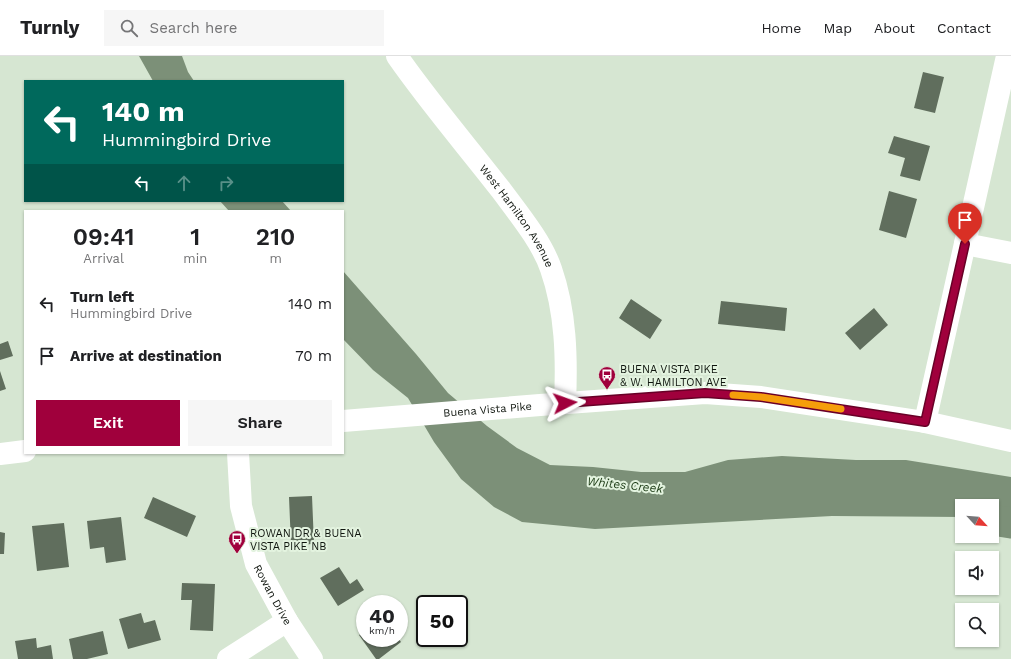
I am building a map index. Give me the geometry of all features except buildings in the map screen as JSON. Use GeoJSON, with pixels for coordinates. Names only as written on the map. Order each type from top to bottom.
{"type":"FeatureCollection","features":[{"type":"Feature","properties":{"kind":"street","name":"West Hamilton Avenue"},"geometry":{"type":"LineString","coordinates":[[397,56],[409,74],[527,225],[551,267],[563,314],[566,371],[565,403]]}},
{"type":"Feature","properties":{"kind":"street"},"geometry":{"type":"LineString","coordinates":[[925,422],[965,244],[1003,109],[1008,57]]}},
{"type":"Feature","properties":{"kind":"street"},"geometry":{"type":"LineString","coordinates":[[965,244],[1011,253]]}},
{"type":"Feature","properties":{"kind":"street","name":"Buena Vista Pike"},"geometry":{"type":"LineString","coordinates":[[346,421],[705,393],[761,397],[925,422],[1011,441]]}},
{"type":"Feature","properties":{"kind":"street"},"geometry":{"type":"LineString","coordinates":[[0,454],[24,451]]}},
{"type":"Feature","properties":{"kind":"street","name":"Rowan Drive"},"geometry":{"type":"LineString","coordinates":[[238,454],[241,506],[256,564],[287,621],[312,659]]}},
{"type":"Feature","properties":{"kind":"street"},"geometry":{"type":"LineString","coordinates":[[228,659],[287,621]]}},
{"type":"Feature","properties":{"kind":"water"},"geometry":{"type":"Polygon","coordinates":[[[139,56],[182,56],[188,72],[193,80],[152,80],[139,56]]]}},
{"type":"Feature","properties":{"kind":"water"},"geometry":{"type":"Polygon","coordinates":[[[221,202],[283,202],[290,210],[228,210],[221,202]]]}},
{"type":"Feature","properties":{"kind":"water"},"geometry":{"type":"Polygon","coordinates":[[[344,272],[448,393],[487,426],[517,448],[550,465],[593,467],[641,472],[685,472],[728,460],[782,456],[856,460],[906,460],[1011,477],[1011,518],[999,516],[999,499],[955,499],[955,517],[832,516],[595,529],[522,522],[494,507],[461,479],[434,442],[408,398],[373,370],[344,340],[344,272]]]}},
{"type":"Feature","properties":{"kind":"waterway","name":"Whites Creek"},"geometry":{"type":"LineString","coordinates":[[999,521],[1011,523]]}},
{"type":"Feature","properties":{"kind":"slow traffic"},"geometry":{"type":"LineString","coordinates":[[733,395],[761,397],[841,409]]}},
{"type":"Feature","properties":{"kind":"place","name":"BUENA VISTA PIKE & W. HAMILTON AVE"},"geometry":{"type":"Point","coordinates":[607,390]}},
{"type":"Feature","properties":{"kind":"place","name":"ROWAN DR & BUENA VISTA PIKE NB"},"geometry":{"type":"Point","coordinates":[237,554]}},
{"type":"Feature","properties":{"kind":"route"},"geometry":{"type":"LineString","coordinates":[[565,403],[705,393],[761,397],[925,422],[965,244]]}}]}
